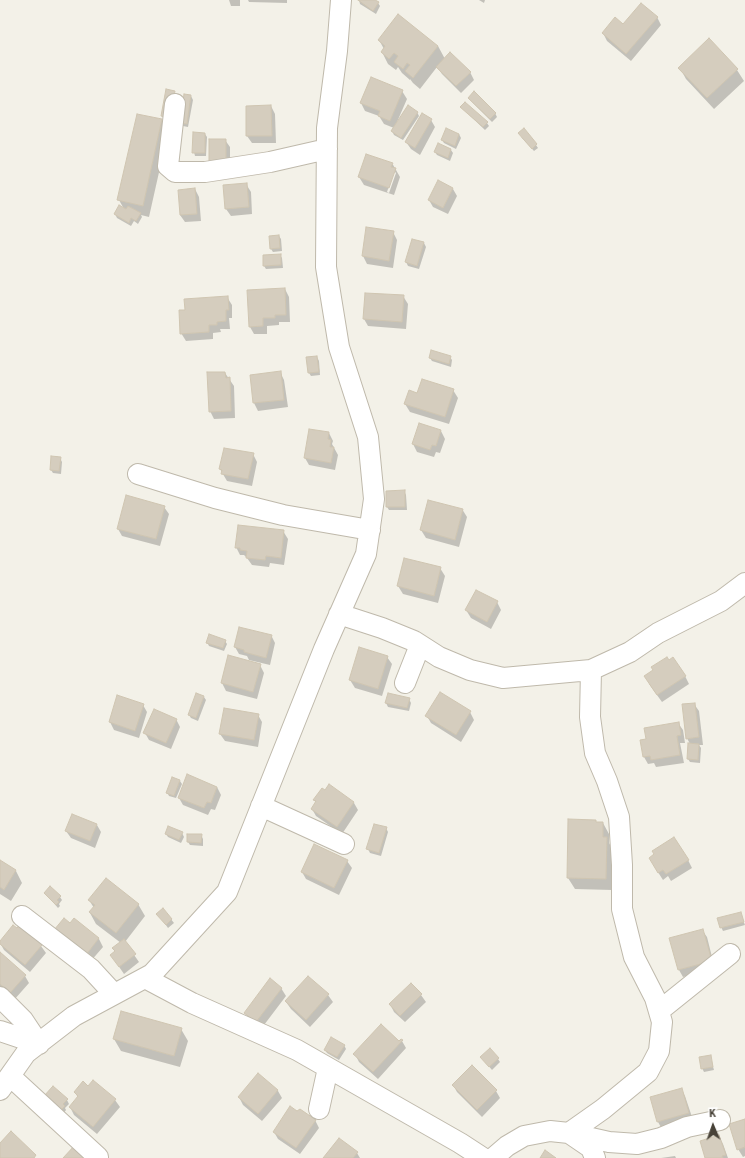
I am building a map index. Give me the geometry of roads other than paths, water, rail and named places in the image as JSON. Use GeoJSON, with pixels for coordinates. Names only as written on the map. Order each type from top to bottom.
{"type":"FeatureCollection","features":[{"type":"Feature","properties":{"kind":"street"},"geometry":{"type":"LineString","coordinates":[[98,1157],[5,1083],[26,1053],[74,1016],[152,974],[227,892],[321,656],[366,554],[374,499],[368,437],[339,347],[326,267],[328,128],[341,0]]}},
{"type":"Feature","properties":{"kind":"street"},"geometry":{"type":"LineString","coordinates":[[175,104],[168,166],[175,172],[205,172],[270,162],[327,149]]}},
{"type":"Feature","properties":{"kind":"street"},"geometry":{"type":"LineString","coordinates":[[138,474],[215,498],[276,513],[370,530]]}},
{"type":"Feature","properties":{"kind":"street"},"geometry":{"type":"LineString","coordinates":[[339,614],[382,628],[420,645],[439,657],[470,670],[503,678],[591,670],[630,652],[658,633],[721,601],[745,583]]}},
{"type":"Feature","properties":{"kind":"street"},"geometry":{"type":"LineString","coordinates":[[405,683],[420,645]]}},
{"type":"Feature","properties":{"kind":"street"},"geometry":{"type":"LineString","coordinates":[[569,1133],[648,1072],[660,1051],[662,1022],[655,998],[634,957],[622,909],[622,865],[619,817],[607,781],[595,753],[590,717],[591,670]]}},
{"type":"Feature","properties":{"kind":"street"},"geometry":{"type":"LineString","coordinates":[[261,806],[344,844]]}},
{"type":"Feature","properties":{"kind":"street"},"geometry":{"type":"LineString","coordinates":[[22,916],[91,969],[114,994]]}},
{"type":"Feature","properties":{"kind":"street"},"geometry":{"type":"LineString","coordinates":[[659,1011],[730,954]]}},
{"type":"Feature","properties":{"kind":"street"},"geometry":{"type":"LineString","coordinates":[[145,978],[192,1003],[297,1050],[460,1143],[483,1158]]}},
{"type":"Feature","properties":{"kind":"street"},"geometry":{"type":"LineString","coordinates":[[0,996],[23,1020],[39,1044]]}},
{"type":"Feature","properties":{"kind":"street"},"geometry":{"type":"LineString","coordinates":[[0,1031],[39,1044]]}},
{"type":"Feature","properties":{"kind":"street"},"geometry":{"type":"LineString","coordinates":[[319,1109],[328,1068]]}},
{"type":"Feature","properties":{"kind":"street"},"geometry":{"type":"LineString","coordinates":[[493,1158],[507,1146],[524,1136],[550,1132],[569,1133],[609,1142],[637,1144],[661,1138],[687,1127],[720,1120]]}},
{"type":"Feature","properties":{"kind":"street"},"geometry":{"type":"LineString","coordinates":[[569,1133],[591,1148],[595,1158]]}}]}
